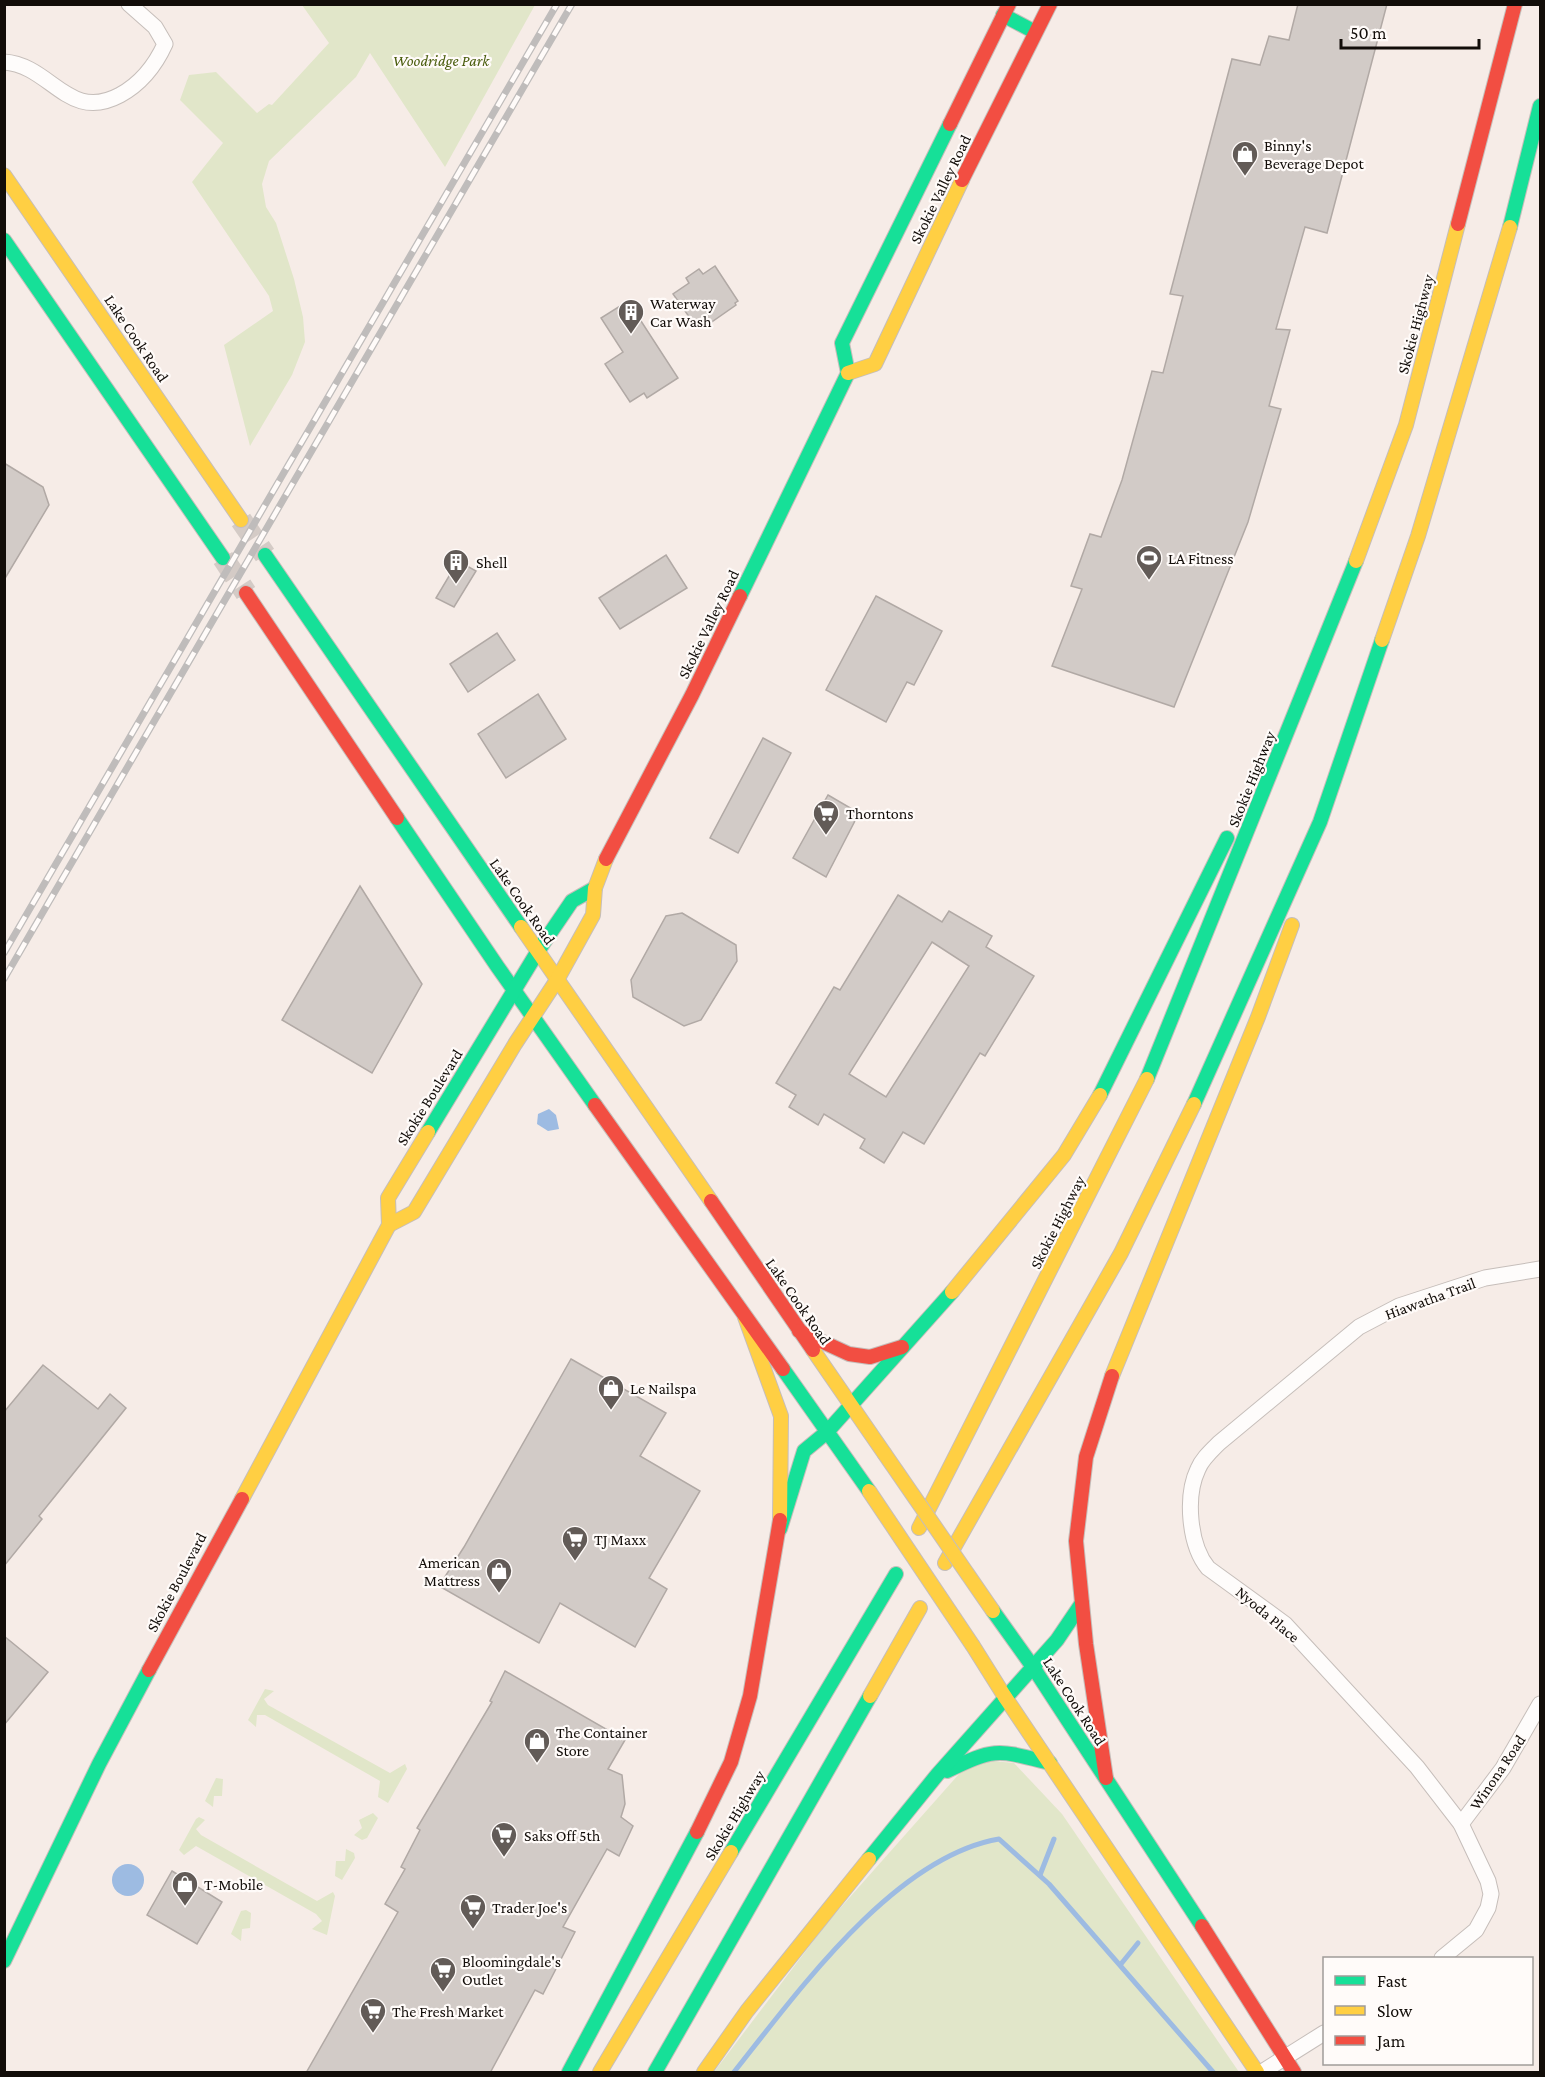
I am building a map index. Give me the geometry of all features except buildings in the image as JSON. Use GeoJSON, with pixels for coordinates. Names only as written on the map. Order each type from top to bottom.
{"type":"FeatureCollection","features":[{"type":"Feature","properties":{"kind":"main road","name":"Skokie Valley Road"},"geometry":{"type":"LineString","coordinates":[[848,373],[875,364],[1050,4]]}},
{"type":"Feature","properties":{"kind":"main road","name":"Skokie Highway"},"geometry":{"type":"LineString","coordinates":[[919,1528],[1141,1094],[1342,599],[1406,425],[1515,4]]}},
{"type":"Feature","properties":{"kind":"main road","name":"Skokie Valley Road"},"geometry":{"type":"LineString","coordinates":[[532,1017],[557,980],[593,915],[596,888],[607,856],[692,695],[848,373],[842,343],[1006,10]]}},
{"type":"Feature","properties":{"kind":"main road"},"geometry":{"type":"LineString","coordinates":[[1006,10],[1035,32]]}},
{"type":"Feature","properties":{"kind":"main road"},"geometry":{"type":"LineString","coordinates":[[1106,1778],[1076,1541],[1086,1457],[1096,1419],[1122,1348],[1262,1006],[1295,917],[1320,822],[1418,536],[1507,241],[1540,106]]}},
{"type":"Feature","properties":{"kind":"main road"},"geometry":{"type":"LineString","coordinates":[[1507,241],[1540,153]]}},
{"type":"Feature","properties":{"kind":"main road","name":"Lake Cook Road"},"geometry":{"type":"LineString","coordinates":[[4,175],[241,520]]}},
{"type":"Feature","properties":{"kind":"main road"},"geometry":{"type":"LineString","coordinates":[[4,240],[223,558]]}},
{"type":"Feature","properties":{"kind":"main road","name":"Lake Cook Road"},"geometry":{"type":"LineString","coordinates":[[265,555],[1033,1667],[1294,2073]]}},
{"type":"Feature","properties":{"kind":"main road"},"geometry":{"type":"LineString","coordinates":[[246,593],[532,1017],[869,1491],[1257,2073]]}},
{"type":"Feature","properties":{"kind":"main road"},"geometry":{"type":"LineString","coordinates":[[569,2073],[678,1869],[731,1762],[750,1695],[780,1529],[804,1451],[827,1432],[987,1251],[1064,1155],[1104,1089],[1342,599]]}},
{"type":"Feature","properties":{"kind":"main road"},"geometry":{"type":"LineString","coordinates":[[945,1563],[1121,1253],[1182,1132],[1320,822]]}},
{"type":"Feature","properties":{"kind":"main road"},"geometry":{"type":"LineString","coordinates":[[514,991],[572,902],[596,888]]}},
{"type":"Feature","properties":{"kind":"main road","name":"Skokie Boulevard"},"geometry":{"type":"LineString","coordinates":[[4,1961],[99,1764],[388,1225],[388,1198],[514,991]]}},
{"type":"Feature","properties":{"kind":"main road"},"geometry":{"type":"LineString","coordinates":[[388,1225],[414,1212],[532,1017]]}},
{"type":"Feature","properties":{"kind":"main road"},"geometry":{"type":"LineString","coordinates":[[745,1317],[781,1416],[780,1529]]}},
{"type":"Feature","properties":{"kind":"main road"},"geometry":{"type":"LineString","coordinates":[[799,1331],[849,1354],[870,1357],[902,1347]]}},
{"type":"Feature","properties":{"kind":"main road","name":"Skokie Highway"},"geometry":{"type":"LineString","coordinates":[[600,2073],[896,1574]]}},
{"type":"Feature","properties":{"kind":"main road"},"geometry":{"type":"LineString","coordinates":[[704,2073],[747,2011],[937,1775],[1057,1640],[1082,1602]]}},
{"type":"Feature","properties":{"kind":"main road"},"geometry":{"type":"LineString","coordinates":[[655,2073],[920,1608]]}},
{"type":"Feature","properties":{"kind":"main road"},"geometry":{"type":"LineString","coordinates":[[937,1775],[980,1755],[1002,1751],[1050,1763]]}},
{"type":"Feature","properties":{"kind":"street"},"geometry":{"type":"LineString","coordinates":[[4,75],[10,62],[83,103],[105,103],[126,92],[154,68],[165,44],[155,27],[129,4]]}},
{"type":"Feature","properties":{"kind":"street","name":"Hiawatha Trail"},"geometry":{"type":"LineString","coordinates":[[1246,1420],[1359,1327],[1399,1306],[1485,1278],[1540,1269]]}},
{"type":"Feature","properties":{"kind":"street","name":"Nyoda Place"},"geometry":{"type":"LineString","coordinates":[[1246,1420],[1204,1458],[1192,1484],[1191,1519],[1194,1547],[1208,1568],[1293,1632],[1417,1767],[1461,1824]]}},
{"type":"Feature","properties":{"kind":"street","name":"Winona Road"},"geometry":{"type":"LineString","coordinates":[[1444,1957],[1476,1930],[1488,1908],[1491,1893],[1488,1881],[1461,1824],[1503,1768],[1540,1704]]}},
{"type":"Feature","properties":{"kind":"street"},"geometry":{"type":"LineString","coordinates":[[1262,2073],[1323,2034]]}},
{"type":"Feature","properties":{"kind":"green space","name":"Woodridge Park"},"geometry":{"type":"Polygon","coordinates":[[[302,5],[535,5],[445,167],[370,53],[356,77],[269,161],[262,184],[266,207],[276,223],[294,279],[303,317],[305,342],[292,375],[250,446],[224,345],[273,311],[269,296],[192,182],[223,143],[180,100],[189,75],[216,72],[257,113],[269,104],[272,105],[329,43],[302,5]]]}},
{"type":"Feature","properties":{"kind":"green space"},"geometry":{"type":"Polygon","coordinates":[[[265,1689],[274,1691],[264,1699],[268,1705],[390,1773],[405,1764],[407,1769],[388,1803],[378,1797],[380,1781],[265,1715],[257,1715],[256,1727],[248,1720],[265,1689]]]}},
{"type":"Feature","properties":{"kind":"green space"},"geometry":{"type":"Polygon","coordinates":[[[981,1760],[1014,1763],[1062,1814],[1239,2072],[714,2072],[827,1923],[959,1774],[981,1760]]]}},
{"type":"Feature","properties":{"kind":"green space"},"geometry":{"type":"Polygon","coordinates":[[[216,1778],[223,1779],[222,1796],[214,1796],[213,1807],[205,1801],[216,1778]]]}},
{"type":"Feature","properties":{"kind":"green space"},"geometry":{"type":"Polygon","coordinates":[[[373,1813],[378,1818],[367,1838],[362,1840],[354,1835],[362,1828],[359,1820],[373,1813]]]}},
{"type":"Feature","properties":{"kind":"green space"},"geometry":{"type":"Polygon","coordinates":[[[199,1817],[205,1820],[196,1829],[201,1835],[317,1901],[333,1892],[335,1896],[327,1935],[312,1929],[322,1921],[316,1914],[196,1846],[184,1855],[179,1850],[199,1817]]]}},
{"type":"Feature","properties":{"kind":"green space"},"geometry":{"type":"Polygon","coordinates":[[[346,1849],[354,1853],[355,1858],[342,1880],[335,1876],[336,1861],[345,1861],[346,1849]]]}},
{"type":"Feature","properties":{"kind":"green space"},"geometry":{"type":"Polygon","coordinates":[[[246,1910],[251,1913],[250,1928],[242,1929],[241,1941],[231,1934],[241,1911],[246,1910]]]}},
{"type":"Feature","properties":{"kind":"water"},"geometry":{"type":"Polygon","coordinates":[[[549,1109],[556,1115],[559,1129],[548,1131],[537,1124],[538,1114],[549,1109]]]}},
{"type":"Feature","properties":{"kind":"water"},"geometry":{"type":"Polygon","coordinates":[[[128,1864],[140,1868],[144,1880],[140,1892],[128,1896],[116,1892],[112,1880],[116,1868],[128,1864]]]}},
{"type":"Feature","properties":{"kind":"waterway"},"geometry":{"type":"LineString","coordinates":[[734,2072],[818,1968],[886,1900],[922,1872],[960,1851],[999,1839],[1049,1884],[1213,2072]]}},
{"type":"Feature","properties":{"kind":"waterway"},"geometry":{"type":"LineString","coordinates":[[1040,1875],[1054,1839]]}},
{"type":"Feature","properties":{"kind":"waterway"},"geometry":{"type":"LineString","coordinates":[[1121,1964],[1138,1943]]}},
{"type":"Feature","properties":{"kind":"tunnel"},"geometry":{"type":"LineString","coordinates":[[241,520],[265,555]]}},
{"type":"Feature","properties":{"kind":"tunnel"},"geometry":{"type":"LineString","coordinates":[[223,558],[246,593]]}},
{"type":"Feature","properties":{"kind":"railway"},"geometry":{"type":"LineString","coordinates":[[4,953],[557,4]]}},
{"type":"Feature","properties":{"kind":"railway"},"geometry":{"type":"LineString","coordinates":[[4,979],[572,4]]}},
{"type":"Feature","properties":{"kind":"traffic: fast"},"geometry":{"type":"LineString","coordinates":[[1003,15],[1035,32]]}},
{"type":"Feature","properties":{"kind":"traffic: fast"},"geometry":{"type":"LineString","coordinates":[[1510,227],[1540,106]]}},
{"type":"Feature","properties":{"kind":"traffic: fast"},"geometry":{"type":"LineString","coordinates":[[740,596],[848,373],[842,343],[950,124]]}},
{"type":"Feature","properties":{"kind":"traffic: fast"},"geometry":{"type":"LineString","coordinates":[[4,240],[223,558]]}},
{"type":"Feature","properties":{"kind":"traffic: fast"},"geometry":{"type":"LineString","coordinates":[[265,555],[521,927]]}},
{"type":"Feature","properties":{"kind":"traffic: fast"},"geometry":{"type":"LineString","coordinates":[[1147,1079],[1356,561]]}},
{"type":"Feature","properties":{"kind":"traffic: fast"},"geometry":{"type":"LineString","coordinates":[[1194,1104],[1320,822],[1382,640]]}},
{"type":"Feature","properties":{"kind":"traffic: fast"},"geometry":{"type":"LineString","coordinates":[[397,818],[595,1105]]}},
{"type":"Feature","properties":{"kind":"traffic: fast"},"geometry":{"type":"LineString","coordinates":[[1100,1095],[1227,838]]}},
{"type":"Feature","properties":{"kind":"traffic: fast"},"geometry":{"type":"LineString","coordinates":[[428,1132],[538,951],[572,901],[595,888]]}},
{"type":"Feature","properties":{"kind":"traffic: fast"},"geometry":{"type":"LineString","coordinates":[[780,1529],[804,1451],[827,1432],[952,1292]]}},
{"type":"Feature","properties":{"kind":"traffic: fast"},"geometry":{"type":"LineString","coordinates":[[783,1369],[869,1491]]}},
{"type":"Feature","properties":{"kind":"traffic: fast"},"geometry":{"type":"LineString","coordinates":[[731,1852],[896,1574]]}},
{"type":"Feature","properties":{"kind":"traffic: fast"},"geometry":{"type":"LineString","coordinates":[[869,1859],[937,1775],[1057,1640],[1082,1603]]}},
{"type":"Feature","properties":{"kind":"traffic: fast"},"geometry":{"type":"LineString","coordinates":[[993,1611],[1033,1667]]}},
{"type":"Feature","properties":{"kind":"traffic: fast"},"geometry":{"type":"LineString","coordinates":[[1033,1667],[1202,1926]]}},
{"type":"Feature","properties":{"kind":"traffic: fast"},"geometry":{"type":"LineString","coordinates":[[4,1961],[99,1764],[149,1670]]}},
{"type":"Feature","properties":{"kind":"traffic: fast"},"geometry":{"type":"LineString","coordinates":[[655,2072],[870,1696]]}},
{"type":"Feature","properties":{"kind":"traffic: fast"},"geometry":{"type":"LineString","coordinates":[[947,1771],[987,1754],[997,1753],[1019,1755],[1050,1763]]}},
{"type":"Feature","properties":{"kind":"traffic: fast"},"geometry":{"type":"LineString","coordinates":[[569,2072],[697,1832]]}},
{"type":"Feature","properties":{"kind":"traffic: slow"},"geometry":{"type":"LineString","coordinates":[[4,175],[241,520]]}},
{"type":"Feature","properties":{"kind":"traffic: slow"},"geometry":{"type":"LineString","coordinates":[[848,373],[875,364],[962,180]]}},
{"type":"Feature","properties":{"kind":"traffic: slow"},"geometry":{"type":"LineString","coordinates":[[1356,561],[1406,425],[1458,224]]}},
{"type":"Feature","properties":{"kind":"traffic: slow"},"geometry":{"type":"LineString","coordinates":[[1382,640],[1418,536],[1510,227]]}},
{"type":"Feature","properties":{"kind":"traffic: slow"},"geometry":{"type":"LineString","coordinates":[[389,1225],[414,1212],[515,1044],[557,980],[593,915],[595,888],[606,859]]}},
{"type":"Feature","properties":{"kind":"traffic: slow"},"geometry":{"type":"LineString","coordinates":[[1112,1376],[1258,1017],[1292,925]]}},
{"type":"Feature","properties":{"kind":"traffic: slow"},"geometry":{"type":"LineString","coordinates":[[521,927],[711,1201]]}},
{"type":"Feature","properties":{"kind":"traffic: slow"},"geometry":{"type":"LineString","coordinates":[[919,1528],[1147,1079]]}},
{"type":"Feature","properties":{"kind":"traffic: slow"},"geometry":{"type":"LineString","coordinates":[[952,1292],[1064,1155],[1100,1095]]}},
{"type":"Feature","properties":{"kind":"traffic: slow"},"geometry":{"type":"LineString","coordinates":[[945,1563],[1121,1253],[1194,1104]]}},
{"type":"Feature","properties":{"kind":"traffic: slow"},"geometry":{"type":"LineString","coordinates":[[242,1499],[389,1225],[388,1198],[428,1132]]}},
{"type":"Feature","properties":{"kind":"traffic: slow"},"geometry":{"type":"LineString","coordinates":[[745,1317],[781,1416],[780,1520]]}},
{"type":"Feature","properties":{"kind":"traffic: slow"},"geometry":{"type":"LineString","coordinates":[[813,1350],[884,1453]]}},
{"type":"Feature","properties":{"kind":"traffic: slow"},"geometry":{"type":"LineString","coordinates":[[884,1453],[993,1611]]}},
{"type":"Feature","properties":{"kind":"traffic: slow"},"geometry":{"type":"LineString","coordinates":[[869,1491],[973,1646]]}},
{"type":"Feature","properties":{"kind":"traffic: slow"},"geometry":{"type":"LineString","coordinates":[[870,1696],[920,1608]]}},
{"type":"Feature","properties":{"kind":"traffic: slow"},"geometry":{"type":"LineString","coordinates":[[973,1646],[1005,1697]]}},
{"type":"Feature","properties":{"kind":"traffic: slow"},"geometry":{"type":"LineString","coordinates":[[1005,1697],[1257,2072]]}},
{"type":"Feature","properties":{"kind":"traffic: slow"},"geometry":{"type":"LineString","coordinates":[[600,2072],[731,1852]]}},
{"type":"Feature","properties":{"kind":"traffic: slow"},"geometry":{"type":"LineString","coordinates":[[704,2072],[747,2011],[869,1859]]}},
{"type":"Feature","properties":{"kind":"traffic: jam"},"geometry":{"type":"LineString","coordinates":[[950,124],[1009,4]]}},
{"type":"Feature","properties":{"kind":"traffic: jam"},"geometry":{"type":"LineString","coordinates":[[962,180],[1050,4]]}},
{"type":"Feature","properties":{"kind":"traffic: jam"},"geometry":{"type":"LineString","coordinates":[[1458,224],[1515,4]]}},
{"type":"Feature","properties":{"kind":"traffic: jam"},"geometry":{"type":"LineString","coordinates":[[246,593],[397,818]]}},
{"type":"Feature","properties":{"kind":"traffic: jam"},"geometry":{"type":"LineString","coordinates":[[606,859],[692,695],[740,596]]}},
{"type":"Feature","properties":{"kind":"traffic: jam"},"geometry":{"type":"LineString","coordinates":[[595,1105],[783,1369]]}},
{"type":"Feature","properties":{"kind":"traffic: jam"},"geometry":{"type":"LineString","coordinates":[[711,1201],[813,1350]]}},
{"type":"Feature","properties":{"kind":"traffic: jam"},"geometry":{"type":"LineString","coordinates":[[799,1331],[849,1354],[870,1357],[902,1347]]}},
{"type":"Feature","properties":{"kind":"traffic: jam"},"geometry":{"type":"LineString","coordinates":[[1106,1778],[1086,1644],[1076,1541],[1086,1457],[1112,1376]]}},
{"type":"Feature","properties":{"kind":"traffic: jam"},"geometry":{"type":"LineString","coordinates":[[149,1670],[242,1499]]}},
{"type":"Feature","properties":{"kind":"traffic: jam"},"geometry":{"type":"LineString","coordinates":[[697,1832],[731,1762],[750,1696],[780,1520]]}},
{"type":"Feature","properties":{"kind":"traffic: jam"},"geometry":{"type":"LineString","coordinates":[[1202,1926],[1294,2072]]}},
{"type":"Feature","properties":{"kind":"place","name":"Binny's Beverage Depot"},"geometry":{"type":"Point","coordinates":[1245,177]}},
{"type":"Feature","properties":{"kind":"place","name":"Waterway Car Wash"},"geometry":{"type":"Point","coordinates":[631,335]}},
{"type":"Feature","properties":{"kind":"place","name":"LA Fitness"},"geometry":{"type":"Point","coordinates":[1149,581]}},
{"type":"Feature","properties":{"kind":"place","name":"Shell"},"geometry":{"type":"Point","coordinates":[456,585]}},
{"type":"Feature","properties":{"kind":"place","name":"Thorntons"},"geometry":{"type":"Point","coordinates":[826,836]}},
{"type":"Feature","properties":{"kind":"place","name":"Le Nailspa"},"geometry":{"type":"Point","coordinates":[611,1411]}},
{"type":"Feature","properties":{"kind":"place","name":"TJ Maxx"},"geometry":{"type":"Point","coordinates":[575,1562]}},
{"type":"Feature","properties":{"kind":"place","name":"American Mattress"},"geometry":{"type":"Point","coordinates":[499,1594]}},
{"type":"Feature","properties":{"kind":"place","name":"The Container Store"},"geometry":{"type":"Point","coordinates":[537,1764]}},
{"type":"Feature","properties":{"kind":"place","name":"Saks Off 5th"},"geometry":{"type":"Point","coordinates":[504,1858]}},
{"type":"Feature","properties":{"kind":"place","name":"T-Mobile"},"geometry":{"type":"Point","coordinates":[185,1907]}},
{"type":"Feature","properties":{"kind":"place","name":"Trader Joe's"},"geometry":{"type":"Point","coordinates":[473,1930]}},
{"type":"Feature","properties":{"kind":"place","name":"Bloomingdale's Outlet"},"geometry":{"type":"Point","coordinates":[443,1993]}},
{"type":"Feature","properties":{"kind":"place","name":"The Fresh Market"},"geometry":{"type":"Point","coordinates":[373,2034]}}]}
